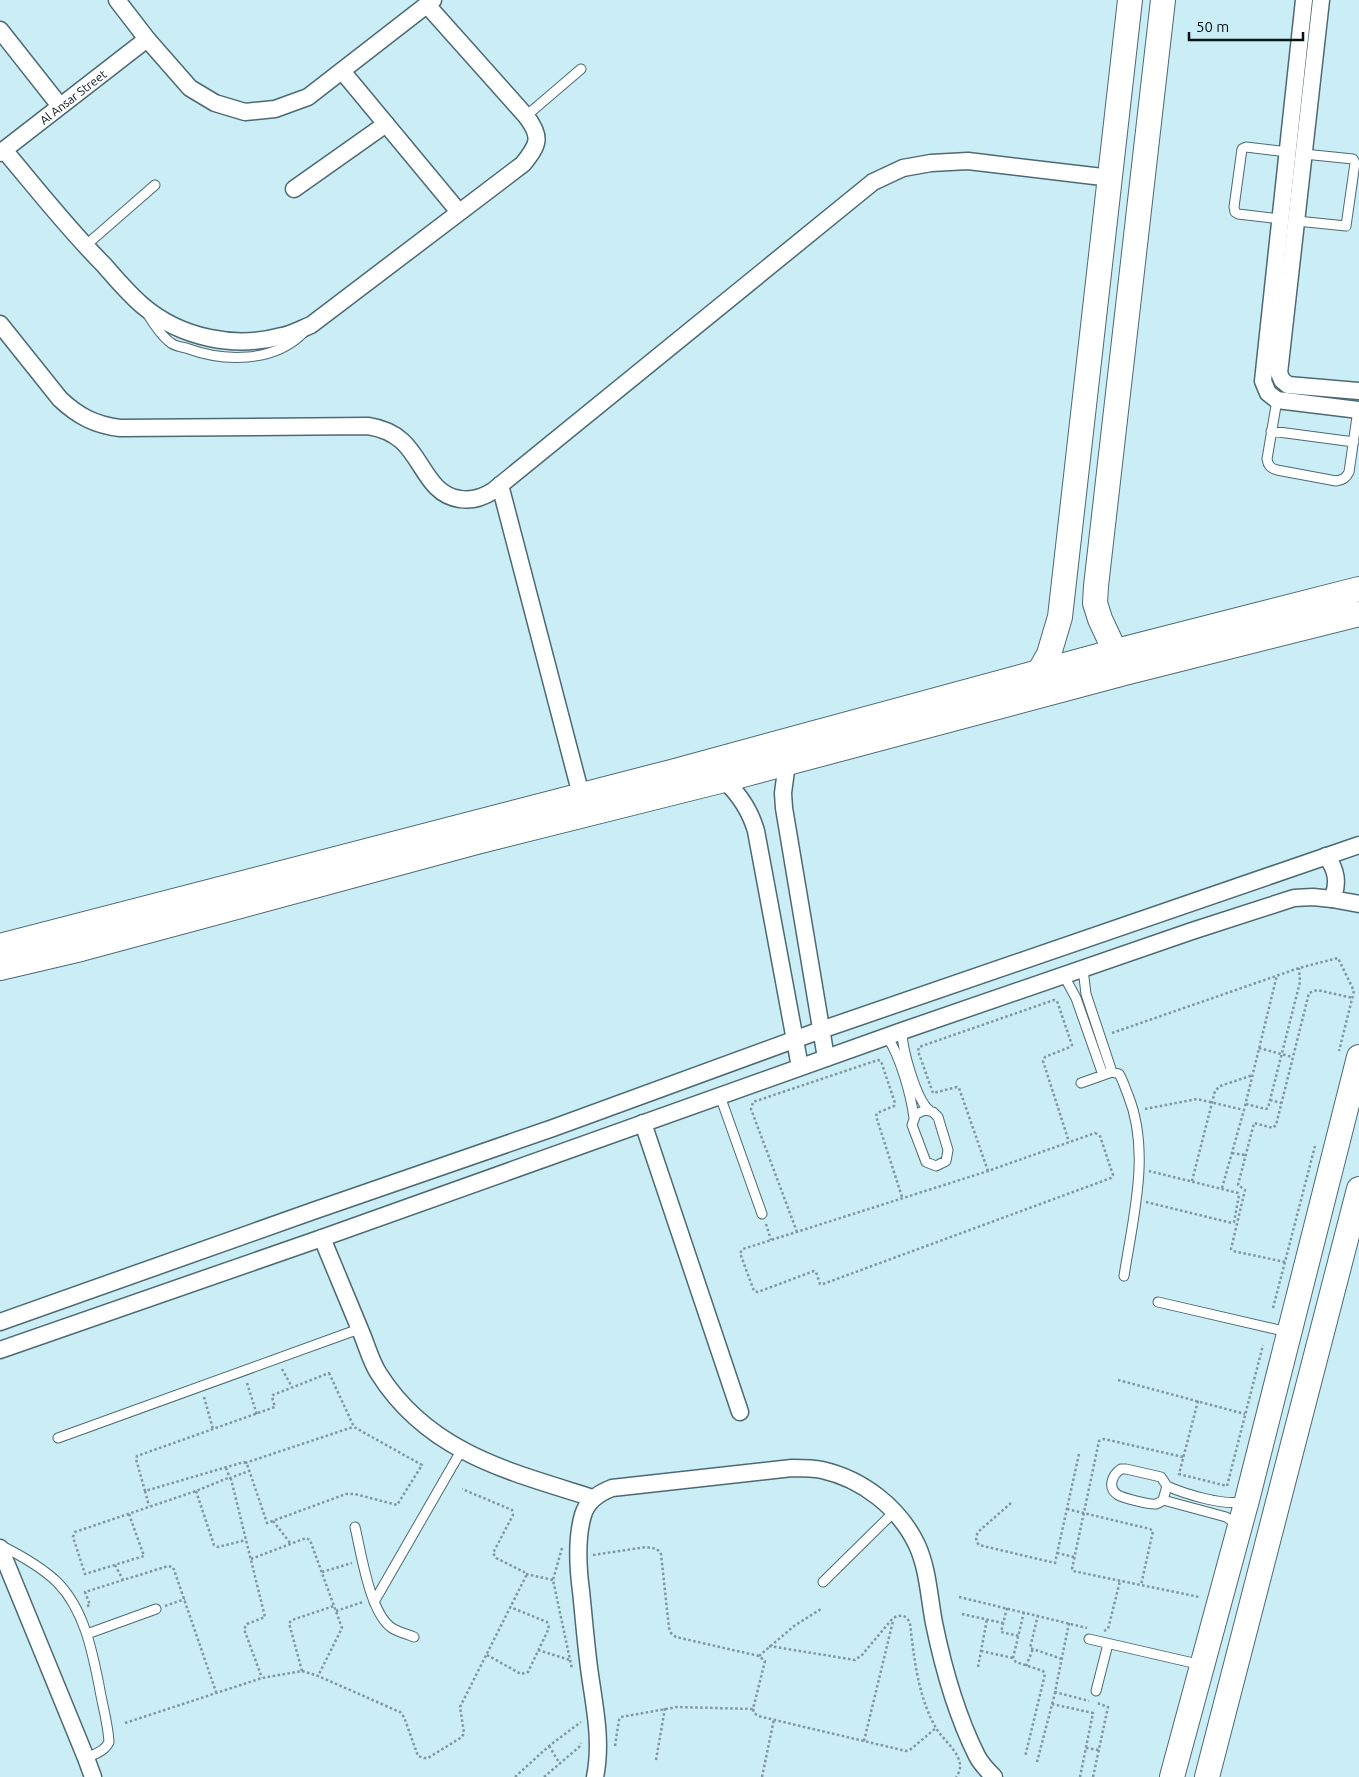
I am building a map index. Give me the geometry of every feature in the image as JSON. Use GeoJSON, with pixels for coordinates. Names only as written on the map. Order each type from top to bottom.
{"type":"FeatureCollection","features":[{"type":"Feature","properties":{"kind":"street"},"geometry":{"type":"LineString","coordinates":[[2,152],[85,246],[143,306],[168,323],[195,335],[224,341],[254,342],[283,336],[311,325],[523,164],[535,149],[538,140],[534,127],[430,2],[308,97],[275,109],[245,112],[215,103],[190,88],[147,39],[117,0]]}},
{"type":"Feature","properties":{"kind":"street"},"geometry":{"type":"LineString","coordinates":[[1026,700],[1028,691],[1049,654],[1060,617],[1130,0]]}},
{"type":"Feature","properties":{"kind":"street"},"geometry":{"type":"LineString","coordinates":[[1125,673],[1100,619],[1095,603],[1163,0]]}},
{"type":"Feature","properties":{"kind":"street"},"geometry":{"type":"LineString","coordinates":[[1304,0],[1288,152],[1288,220],[1279,372],[1282,380],[1288,385],[1359,391]]}},
{"type":"Feature","properties":{"kind":"street"},"geometry":{"type":"LineString","coordinates":[[1321,0],[1304,154],[1288,220],[1263,375],[1265,388],[1277,400],[1359,410]]}},
{"type":"Feature","properties":{"kind":"street"},"geometry":{"type":"LineString","coordinates":[[0,30],[60,106]]}},
{"type":"Feature","properties":{"kind":"street","name":"Al Ansar Street"},"geometry":{"type":"LineString","coordinates":[[2,152],[147,39]]}},
{"type":"Feature","properties":{"kind":"street"},"geometry":{"type":"LineString","coordinates":[[342,71],[460,212]]}},
{"type":"Feature","properties":{"kind":"street"},"geometry":{"type":"LineString","coordinates":[[294,189],[386,124]]}},
{"type":"Feature","properties":{"kind":"street"},"geometry":{"type":"LineString","coordinates":[[0,324],[60,399],[70,408],[93,422],[120,428],[368,426],[378,428],[387,431],[404,442],[431,481],[445,495],[454,499],[474,499],[484,496],[500,485],[873,182],[903,168],[932,163],[968,162],[1111,178]]}},
{"type":"Feature","properties":{"kind":"street"},"geometry":{"type":"LineString","coordinates":[[1277,400],[1288,385]]}},
{"type":"Feature","properties":{"kind":"street"},"geometry":{"type":"LineString","coordinates":[[500,485],[582,795]]}},
{"type":"Feature","properties":{"kind":"street"},"geometry":{"type":"LineString","coordinates":[[0,968],[81,949],[468,844],[1040,671],[1359,589]]}},
{"type":"Feature","properties":{"kind":"street"},"geometry":{"type":"LineString","coordinates":[[0,946],[582,795],[675,782],[724,780],[1125,673],[1359,614]]}},
{"type":"Feature","properties":{"kind":"street"},"geometry":{"type":"LineString","coordinates":[[787,763],[783,793],[784,808],[826,1058]]}},
{"type":"Feature","properties":{"kind":"street"},"geometry":{"type":"LineString","coordinates":[[724,780],[748,808],[756,831],[800,1067]]}},
{"type":"Feature","properties":{"kind":"street"},"geometry":{"type":"LineString","coordinates":[[0,1322],[553,1128],[795,1039],[1359,845]]}},
{"type":"Feature","properties":{"kind":"street"},"geometry":{"type":"LineString","coordinates":[[1326,856],[1336,872],[1336,890],[1332,899]]}},
{"type":"Feature","properties":{"kind":"street"},"geometry":{"type":"LineString","coordinates":[[0,1350],[322,1238],[800,1067],[1192,931],[1294,898],[1313,897],[1359,904]]}},
{"type":"Feature","properties":{"kind":"street"},"geometry":{"type":"LineString","coordinates":[[1172,1777],[1248,1500],[1291,1332],[1349,1056]]}},
{"type":"Feature","properties":{"kind":"street"},"geometry":{"type":"LineString","coordinates":[[643,1123],[740,1412]]}},
{"type":"Feature","properties":{"kind":"street"},"geometry":{"type":"LineString","coordinates":[[1207,1777],[1359,1189]]}},
{"type":"Feature","properties":{"kind":"street"},"geometry":{"type":"LineString","coordinates":[[322,1238],[378,1373],[402,1404],[429,1429],[461,1451],[495,1466],[593,1498]]}},
{"type":"Feature","properties":{"kind":"street"},"geometry":{"type":"LineString","coordinates":[[595,1777],[598,1724],[579,1574],[583,1515],[593,1498],[612,1488],[802,1468],[820,1469],[848,1478],[873,1492],[894,1512],[907,1528],[917,1545],[924,1564],[934,1623],[955,1699],[978,1758],[994,1777]]}},
{"type":"Feature","properties":{"kind":"street"},"geometry":{"type":"LineString","coordinates":[[0,1548],[93,1777]]}},
{"type":"Feature","properties":{"kind":"street"},"geometry":{"type":"LineString","coordinates":[[1185,1729],[1217,1737]]}},
{"type":"Feature","properties":{"kind":"lane"},"geometry":{"type":"LineString","coordinates":[[526,116],[580,69]]}},
{"type":"Feature","properties":{"kind":"lane"},"geometry":{"type":"LineString","coordinates":[[1288,152],[1246,147],[1242,149],[1234,207],[1235,212],[1238,214],[1346,226],[1355,163],[1352,159],[1304,154]]}},
{"type":"Feature","properties":{"kind":"lane"},"geometry":{"type":"LineString","coordinates":[[85,246],[155,185]]}},
{"type":"Feature","properties":{"kind":"lane"},"geometry":{"type":"LineString","coordinates":[[1277,400],[1267,459],[1268,464],[1272,468],[1336,481],[1342,480],[1349,472],[1359,410]]}},
{"type":"Feature","properties":{"kind":"lane"},"geometry":{"type":"LineString","coordinates":[[1271,431],[1354,442]]}},
{"type":"Feature","properties":{"kind":"lane"},"geometry":{"type":"LineString","coordinates":[[1083,969],[1086,994],[1112,1072]]}},
{"type":"Feature","properties":{"kind":"lane"},"geometry":{"type":"LineString","coordinates":[[1064,976],[1076,998],[1103,1075]]}},
{"type":"Feature","properties":{"kind":"lane"},"geometry":{"type":"LineString","coordinates":[[894,1034],[905,1052],[924,1106],[938,1117],[948,1150],[946,1161],[936,1166],[930,1165],[923,1157],[912,1125],[914,1118],[920,1111],[929,1110]]}},
{"type":"Feature","properties":{"kind":"lane"},"geometry":{"type":"LineString","coordinates":[[894,1034],[896,1054],[914,1118]]}},
{"type":"Feature","properties":{"kind":"lane"},"geometry":{"type":"LineString","coordinates":[[1080,1082],[1116,1072],[1121,1077],[1134,1111],[1139,1135],[1140,1169],[1124,1276]]}},
{"type":"Feature","properties":{"kind":"lane"},"geometry":{"type":"LineString","coordinates":[[720,1096],[762,1214]]}},
{"type":"Feature","properties":{"kind":"lane"},"geometry":{"type":"LineString","coordinates":[[1158,1302],[1291,1332]]}},
{"type":"Feature","properties":{"kind":"lane"},"geometry":{"type":"LineString","coordinates":[[58,1438],[359,1329]]}},
{"type":"Feature","properties":{"kind":"lane"},"geometry":{"type":"LineString","coordinates":[[374,1600],[461,1451]]}},
{"type":"Feature","properties":{"kind":"lane"},"geometry":{"type":"LineString","coordinates":[[1163,1500],[1167,1486],[1164,1479],[1158,1475],[1126,1468],[1121,1469],[1113,1477],[1112,1488],[1119,1496],[1155,1504],[1163,1500],[1226,1518],[1240,1526]]}},
{"type":"Feature","properties":{"kind":"lane"},"geometry":{"type":"LineString","coordinates":[[1167,1486],[1223,1503],[1236,1503],[1248,1500]]}},
{"type":"Feature","properties":{"kind":"lane"},"geometry":{"type":"LineString","coordinates":[[823,1582],[894,1512]]}},
{"type":"Feature","properties":{"kind":"lane"},"geometry":{"type":"LineString","coordinates":[[355,1527],[374,1600],[384,1620],[392,1628],[414,1637]]}},
{"type":"Feature","properties":{"kind":"lane"},"geometry":{"type":"LineString","coordinates":[[0,1545],[19,1555],[58,1583],[76,1610],[87,1634],[109,1742],[103,1750],[86,1758]]}},
{"type":"Feature","properties":{"kind":"lane"},"geometry":{"type":"LineString","coordinates":[[87,1634],[156,1609]]}},
{"type":"Feature","properties":{"kind":"lane"},"geometry":{"type":"LineString","coordinates":[[1089,1639],[1202,1665]]}},
{"type":"Feature","properties":{"kind":"lane"},"geometry":{"type":"LineString","coordinates":[[1096,1691],[1108,1644]]}},
{"type":"Feature","properties":{"kind":"path"},"geometry":{"type":"LineString","coordinates":[[1110,1033],[1298,968],[1338,958],[1353,987],[1349,1056]]}},
{"type":"Feature","properties":{"kind":"path"},"geometry":{"type":"LineString","coordinates":[[1246,1104],[1266,1109],[1270,1100],[1300,982],[1298,968]]}},
{"type":"Feature","properties":{"kind":"path"},"geometry":{"type":"LineString","coordinates":[[1222,1188],[1246,1104],[1277,975]]}},
{"type":"Feature","properties":{"kind":"path"},"geometry":{"type":"LineString","coordinates":[[1135,1199],[1234,1222],[1244,1190],[1238,1185],[1253,1124],[1273,1128],[1275,1126],[1309,993],[1317,990],[1353,998]]}},
{"type":"Feature","properties":{"kind":"path"},"geometry":{"type":"LineString","coordinates":[[988,1170],[959,1088],[956,1087],[933,1093],[918,1048],[1054,1000],[1058,1001],[1072,1045],[1045,1057],[1043,1061],[1069,1142]]}},
{"type":"Feature","properties":{"kind":"path"},"geometry":{"type":"LineString","coordinates":[[1259,1048],[1292,1057]]}},
{"type":"Feature","properties":{"kind":"path"},"geometry":{"type":"LineString","coordinates":[[797,1232],[751,1106],[753,1102],[878,1060],[881,1062],[895,1103],[894,1106],[877,1113],[876,1116],[902,1197]]}},
{"type":"Feature","properties":{"kind":"path"},"geometry":{"type":"LineString","coordinates":[[1192,1181],[1215,1091],[1220,1086],[1253,1075]]}},
{"type":"Feature","properties":{"kind":"path"},"geometry":{"type":"LineString","coordinates":[[1134,1111],[1197,1099],[1244,1110]]}},
{"type":"Feature","properties":{"kind":"path"},"geometry":{"type":"LineString","coordinates":[[1270,1100],[1281,1103]]}},
{"type":"Feature","properties":{"kind":"path"},"geometry":{"type":"LineString","coordinates":[[1095,1133],[1099,1135],[1113,1175],[1112,1178],[823,1284],[820,1284],[814,1271],[758,1292],[754,1291],[741,1252],[743,1249],[1069,1142],[1095,1133]]}},
{"type":"Feature","properties":{"kind":"path"},"geometry":{"type":"LineString","coordinates":[[1273,1308],[1316,1140]]}},
{"type":"Feature","properties":{"kind":"path"},"geometry":{"type":"LineString","coordinates":[[1232,1153],[1244,1155]]}},
{"type":"Feature","properties":{"kind":"path"},"geometry":{"type":"LineString","coordinates":[[1140,1169],[1222,1188],[1239,1194],[1232,1251],[1285,1262]]}},
{"type":"Feature","properties":{"kind":"path"},"geometry":{"type":"LineString","coordinates":[[762,1214],[771,1240]]}},
{"type":"Feature","properties":{"kind":"path"},"geometry":{"type":"LineString","coordinates":[[1198,1401],[1179,1475],[1227,1486],[1263,1345]]}},
{"type":"Feature","properties":{"kind":"path"},"geometry":{"type":"LineString","coordinates":[[277,1359],[292,1388]]}},
{"type":"Feature","properties":{"kind":"path"},"geometry":{"type":"LineString","coordinates":[[243,1371],[257,1414]]}},
{"type":"Feature","properties":{"kind":"path"},"geometry":{"type":"LineString","coordinates":[[149,1506],[136,1459],[137,1456],[275,1407],[272,1397],[274,1395],[330,1374],[354,1427],[422,1463],[422,1467],[397,1505],[355,1494],[346,1494],[274,1521],[266,1522],[246,1463]]}},
{"type":"Feature","properties":{"kind":"path"},"geometry":{"type":"LineString","coordinates":[[1118,1380],[1245,1414]]}},
{"type":"Feature","properties":{"kind":"path"},"geometry":{"type":"LineString","coordinates":[[200,1387],[214,1430]]}},
{"type":"Feature","properties":{"kind":"path"},"geometry":{"type":"LineString","coordinates":[[145,1492],[246,1463],[354,1427]]}},
{"type":"Feature","properties":{"kind":"path"},"geometry":{"type":"LineString","coordinates":[[1183,1457],[1102,1439],[1099,1441],[1072,1567],[1073,1571],[1198,1597]]}},
{"type":"Feature","properties":{"kind":"path"},"geometry":{"type":"LineString","coordinates":[[1012,1503],[978,1532],[976,1537],[979,1546],[1052,1564],[1055,1563],[1079,1454]]}},
{"type":"Feature","properties":{"kind":"path"},"geometry":{"type":"LineString","coordinates":[[226,1468],[265,1617],[247,1624],[244,1629],[262,1678]]}},
{"type":"Feature","properties":{"kind":"path"},"geometry":{"type":"LineString","coordinates":[[129,1514],[144,1556],[85,1574],[73,1535],[75,1532],[249,1471]]}},
{"type":"Feature","properties":{"kind":"path"},"geometry":{"type":"LineString","coordinates":[[462,1489],[512,1510],[513,1515],[493,1553],[496,1558],[526,1574],[553,1580]]}},
{"type":"Feature","properties":{"kind":"path"},"geometry":{"type":"LineString","coordinates":[[196,1491],[214,1545],[218,1547],[246,1540]]}},
{"type":"Feature","properties":{"kind":"path"},"geometry":{"type":"LineString","coordinates":[[1067,1509],[1153,1531],[1141,1585]]}},
{"type":"Feature","properties":{"kind":"path"},"geometry":{"type":"LineString","coordinates":[[274,1521],[291,1544]]}},
{"type":"Feature","properties":{"kind":"path"},"geometry":{"type":"LineString","coordinates":[[251,1559],[309,1538],[335,1606],[342,1630],[318,1676]]}},
{"type":"Feature","properties":{"kind":"path"},"geometry":{"type":"LineString","coordinates":[[574,1678],[553,1580],[561,1549],[568,1544],[580,1549],[646,1547],[657,1549],[660,1554],[671,1633],[676,1637],[760,1656],[764,1659],[766,1664],[753,1709],[756,1715],[908,1751],[936,1728]]}},
{"type":"Feature","properties":{"kind":"path"},"geometry":{"type":"LineString","coordinates":[[1057,1554],[1074,1557]]}},
{"type":"Feature","properties":{"kind":"path"},"geometry":{"type":"LineString","coordinates":[[322,1572],[363,1560]]}},
{"type":"Feature","properties":{"kind":"path"},"geometry":{"type":"LineString","coordinates":[[115,1566],[123,1580]]}},
{"type":"Feature","properties":{"kind":"path"},"geometry":{"type":"LineString","coordinates":[[125,1723],[262,1678],[302,1671],[318,1676],[400,1712],[404,1717],[418,1756],[426,1759],[464,1735],[460,1708],[526,1574]]}},
{"type":"Feature","properties":{"kind":"path"},"geometry":{"type":"LineString","coordinates":[[1102,1632],[1108,1628],[1120,1581]]}},
{"type":"Feature","properties":{"kind":"path"},"geometry":{"type":"LineString","coordinates":[[960,1597],[1094,1629]]}},
{"type":"Feature","properties":{"kind":"path"},"geometry":{"type":"LineString","coordinates":[[156,1609],[185,1599]]}},
{"type":"Feature","properties":{"kind":"path"},"geometry":{"type":"LineString","coordinates":[[336,1611],[374,1600]]}},
{"type":"Feature","properties":{"kind":"path"},"geometry":{"type":"LineString","coordinates":[[302,1671],[289,1623],[292,1620],[335,1606]]}},
{"type":"Feature","properties":{"kind":"path"},"geometry":{"type":"LineString","coordinates":[[487,1655],[523,1674],[528,1672],[549,1628],[548,1624],[510,1607]]}},
{"type":"Feature","properties":{"kind":"path"},"geometry":{"type":"LineString","coordinates":[[1007,1608],[1001,1632],[1019,1636]]}},
{"type":"Feature","properties":{"kind":"path"},"geometry":{"type":"LineString","coordinates":[[760,1656],[769,1646],[794,1626],[821,1609]]}},
{"type":"Feature","properties":{"kind":"path"},"geometry":{"type":"LineString","coordinates":[[1013,1658],[1024,1612]]}},
{"type":"Feature","properties":{"kind":"path"},"geometry":{"type":"LineString","coordinates":[[962,1614],[1003,1623]]}},
{"type":"Feature","properties":{"kind":"path"},"geometry":{"type":"LineString","coordinates":[[1038,1615],[1030,1648],[1062,1659]]}},
{"type":"Feature","properties":{"kind":"path"},"geometry":{"type":"LineString","coordinates":[[769,1646],[855,1660],[893,1618],[898,1616],[908,1618],[918,1679],[925,1704],[936,1728],[960,1758],[961,1767],[956,1777]]}},
{"type":"Feature","properties":{"kind":"path"},"geometry":{"type":"LineString","coordinates":[[864,1741],[893,1618]]}},
{"type":"Feature","properties":{"kind":"path"},"geometry":{"type":"LineString","coordinates":[[978,1667],[986,1619]]}},
{"type":"Feature","properties":{"kind":"path"},"geometry":{"type":"LineString","coordinates":[[1037,1762],[1055,1692],[1069,1623]]}},
{"type":"Feature","properties":{"kind":"path"},"geometry":{"type":"LineString","coordinates":[[538,1650],[570,1660]]}},
{"type":"Feature","properties":{"kind":"path"},"geometry":{"type":"LineString","coordinates":[[1026,1666],[1033,1650]]}},
{"type":"Feature","properties":{"kind":"path"},"geometry":{"type":"LineString","coordinates":[[981,1651],[1013,1658],[1016,1662],[1043,1671],[1044,1674],[1025,1757]]}},
{"type":"Feature","properties":{"kind":"path"},"geometry":{"type":"LineString","coordinates":[[1055,1692],[1108,1706],[1093,1777]]}},
{"type":"Feature","properties":{"kind":"path"},"geometry":{"type":"LineString","coordinates":[[1052,1704],[1093,1714],[1080,1777]]}},
{"type":"Feature","properties":{"kind":"path"},"geometry":{"type":"LineString","coordinates":[[614,1750],[621,1717],[678,1707],[753,1709]]}},
{"type":"Feature","properties":{"kind":"path"},"geometry":{"type":"LineString","coordinates":[[656,1760],[665,1708]]}},
{"type":"Feature","properties":{"kind":"path"},"geometry":{"type":"LineString","coordinates":[[762,1777],[774,1720]]}},
{"type":"Feature","properties":{"kind":"path"},"geometry":{"type":"LineString","coordinates":[[515,1777],[549,1746],[582,1721],[582,1728]]}},
{"type":"Feature","properties":{"kind":"path"},"geometry":{"type":"LineString","coordinates":[[544,1777],[579,1747],[581,1736]]}},
{"type":"Feature","properties":{"kind":"path"},"geometry":{"type":"LineString","coordinates":[[549,1746],[560,1764]]}},
{"type":"Feature","properties":{"kind":"path"},"geometry":{"type":"LineString","coordinates":[[1086,1748],[1099,1750]]}}]}
